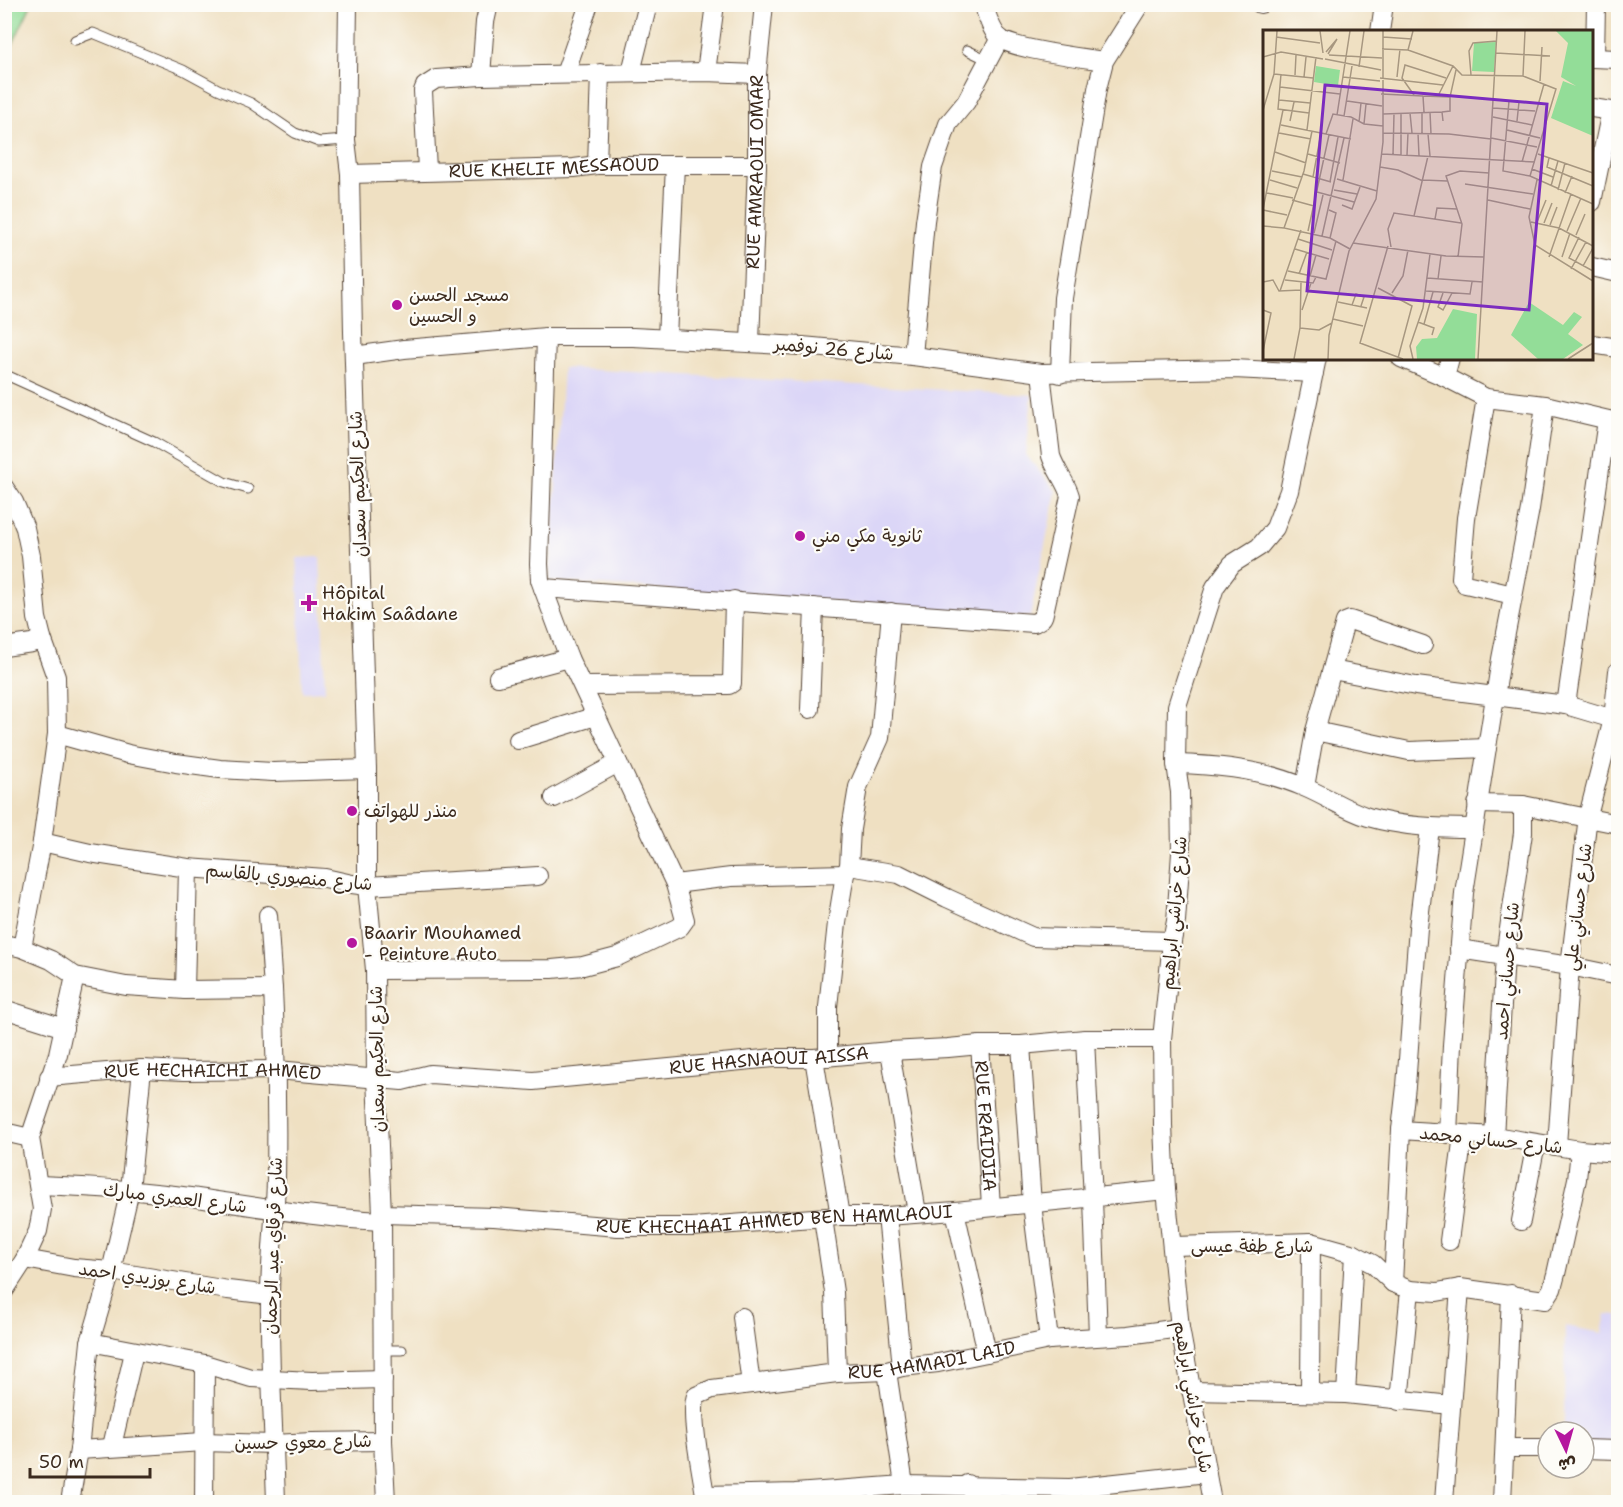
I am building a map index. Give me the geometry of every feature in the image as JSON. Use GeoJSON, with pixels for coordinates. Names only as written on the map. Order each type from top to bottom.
{"type":"FeatureCollection","features":[{"type":"Feature","properties":{"kind":"street","name":"شارع الحكيم سعدان"},"geometry":{"type":"LineString","coordinates":[[348,4],[346,140],[350,174],[367,769],[368,886],[375,970],[376,1078],[382,1217],[383,1441],[386,1503]]}},
{"type":"Feature","properties":{"kind":"street"},"geometry":{"type":"LineString","coordinates":[[482,76],[485,22],[489,4]]}},
{"type":"Feature","properties":{"kind":"street"},"geometry":{"type":"LineString","coordinates":[[565,74],[589,4]]}},
{"type":"Feature","properties":{"kind":"street"},"geometry":{"type":"LineString","coordinates":[[632,72],[648,4]]}},
{"type":"Feature","properties":{"kind":"street"},"geometry":{"type":"LineString","coordinates":[[706,72],[715,4]]}},
{"type":"Feature","properties":{"kind":"street","name":"RUE AMRAOUI OMAR"},"geometry":{"type":"LineString","coordinates":[[750,342],[758,74],[764,4]]}},
{"type":"Feature","properties":{"kind":"street"},"geometry":{"type":"LineString","coordinates":[[983,4],[994,30],[1000,38],[1010,44],[1104,61]]}},
{"type":"Feature","properties":{"kind":"street"},"geometry":{"type":"LineString","coordinates":[[1060,374],[1063,298],[1097,89],[1104,61],[1140,4]]}},
{"type":"Feature","properties":{"kind":"street"},"geometry":{"type":"LineString","coordinates":[[1380,30],[1384,4]]}},
{"type":"Feature","properties":{"kind":"street"},"geometry":{"type":"LineString","coordinates":[[1596,4],[1593,57],[1618,59]]}},
{"type":"Feature","properties":{"kind":"street"},"geometry":{"type":"LineString","coordinates":[[913,357],[925,221],[933,167],[948,124],[966,102],[1000,38]]}},
{"type":"Feature","properties":{"kind":"street"},"geometry":{"type":"LineString","coordinates":[[427,170],[422,98],[425,86],[436,80],[482,76],[632,72],[758,74]]}},
{"type":"Feature","properties":{"kind":"street"},"geometry":{"type":"LineString","coordinates":[[597,165],[600,73]]}},
{"type":"Feature","properties":{"kind":"street"},"geometry":{"type":"LineString","coordinates":[[1593,108],[1615,111],[1593,190]]}},
{"type":"Feature","properties":{"kind":"street","name":"RUE KHELIF MESSAOUD"},"geometry":{"type":"LineString","coordinates":[[350,174],[427,170],[574,168],[597,165],[757,165]]}},
{"type":"Feature","properties":{"kind":"street"},"geometry":{"type":"LineString","coordinates":[[667,338],[675,165]]}},
{"type":"Feature","properties":{"kind":"street"},"geometry":{"type":"LineString","coordinates":[[1593,267],[1618,273]]}},
{"type":"Feature","properties":{"kind":"street"},"geometry":{"type":"LineString","coordinates":[[375,970],[552,969],[583,966],[627,952],[680,927],[685,920],[675,884],[569,658],[543,588],[538,564],[546,337]]}},
{"type":"Feature","properties":{"kind":"street","name":"شارع 26 نوفمبر"},"geometry":{"type":"LineString","coordinates":[[354,356],[404,349],[546,337],[667,338],[750,342],[913,357],[1060,374],[1315,366]]}},
{"type":"Feature","properties":{"kind":"street"},"geometry":{"type":"LineString","coordinates":[[1593,344],[1618,348]]}},
{"type":"Feature","properties":{"kind":"street"},"geometry":{"type":"LineString","coordinates":[[1406,360],[1486,398],[1545,405],[1612,421],[1566,705]]}},
{"type":"Feature","properties":{"kind":"street"},"geometry":{"type":"LineString","coordinates":[[1445,377],[1449,360]]}},
{"type":"Feature","properties":{"kind":"street","name":"شارع خراشي ابراهيم"},"geometry":{"type":"LineString","coordinates":[[1212,1503],[1180,1328],[1166,1190],[1163,1126],[1162,1039],[1176,921],[1181,853],[1180,792],[1176,764],[1177,706],[1215,587],[1232,564],[1259,547],[1275,528],[1289,491],[1315,366]]}},
{"type":"Feature","properties":{"kind":"street"},"geometry":{"type":"LineString","coordinates":[[543,588],[1034,622],[1043,618],[1070,496],[1055,468],[1052,456],[1041,373]]}},
{"type":"Feature","properties":{"kind":"street"},"geometry":{"type":"LineString","coordinates":[[1486,398],[1466,518],[1461,578],[1465,584],[1513,595]]}},
{"type":"Feature","properties":{"kind":"street"},"geometry":{"type":"LineString","coordinates":[[1449,1241],[1455,1135],[1460,928],[1473,828],[1530,509],[1545,405]]}},
{"type":"Feature","properties":{"kind":"street"},"geometry":{"type":"LineString","coordinates":[[4,487],[14,502],[25,528],[31,556],[37,618],[56,676],[57,734],[42,842],[13,946],[51,960],[75,976],[126,986],[185,990],[273,989]]}},
{"type":"Feature","properties":{"kind":"street"},"geometry":{"type":"LineString","coordinates":[[583,686],[729,685],[732,683],[734,600]]}},
{"type":"Feature","properties":{"kind":"street"},"geometry":{"type":"LineString","coordinates":[[810,709],[814,607]]}},
{"type":"Feature","properties":{"kind":"street"},"geometry":{"type":"LineString","coordinates":[[837,1373],[831,1217],[821,1057],[837,923],[858,787],[880,738],[891,612]]}},
{"type":"Feature","properties":{"kind":"street"},"geometry":{"type":"LineString","coordinates":[[1305,787],[1315,730],[1345,622],[1347,620],[1423,645]]}},
{"type":"Feature","properties":{"kind":"street"},"geometry":{"type":"LineString","coordinates":[[4,647],[42,638]]}},
{"type":"Feature","properties":{"kind":"street"},"geometry":{"type":"LineString","coordinates":[[498,677],[569,658]]}},
{"type":"Feature","properties":{"kind":"street"},"geometry":{"type":"LineString","coordinates":[[1332,670],[1416,686],[1566,705],[1613,719]]}},
{"type":"Feature","properties":{"kind":"street","name":"شارع حساني علي"},"geometry":{"type":"LineString","coordinates":[[1557,1145],[1570,966],[1588,816],[1613,719],[1618,672]]}},
{"type":"Feature","properties":{"kind":"street"},"geometry":{"type":"LineString","coordinates":[[518,740],[596,716]]}},
{"type":"Feature","properties":{"kind":"street"},"geometry":{"type":"LineString","coordinates":[[1315,730],[1408,751],[1487,748]]}},
{"type":"Feature","properties":{"kind":"street"},"geometry":{"type":"LineString","coordinates":[[57,734],[128,754],[220,769],[273,772],[367,769]]}},
{"type":"Feature","properties":{"kind":"street"},"geometry":{"type":"LineString","coordinates":[[554,798],[618,763]]}},
{"type":"Feature","properties":{"kind":"street"},"geometry":{"type":"LineString","coordinates":[[1176,764],[1226,767],[1260,774],[1305,787],[1347,809],[1369,817],[1430,828],[1473,828]]}},
{"type":"Feature","properties":{"kind":"street"},"geometry":{"type":"LineString","coordinates":[[1477,804],[1522,805],[1588,816],[1618,824]]}},
{"type":"Feature","properties":{"kind":"street","name":"شارع حساني احمد"},"geometry":{"type":"LineString","coordinates":[[1494,1136],[1505,956],[1523,833],[1522,805]]}},
{"type":"Feature","properties":{"kind":"street"},"geometry":{"type":"LineString","coordinates":[[1399,1401],[1402,1286],[1401,1130],[1418,928],[1430,828]]}},
{"type":"Feature","properties":{"kind":"street","name":"شارع منصوري بالقاسم"},"geometry":{"type":"LineString","coordinates":[[42,842],[90,853],[188,868],[325,878],[368,886],[538,876]]}},
{"type":"Feature","properties":{"kind":"street"},"geometry":{"type":"LineString","coordinates":[[185,990],[188,868]]}},
{"type":"Feature","properties":{"kind":"street"},"geometry":{"type":"LineString","coordinates":[[675,884],[731,877],[847,870],[899,874],[1033,936],[1172,941]]}},
{"type":"Feature","properties":{"kind":"street","name":"شارع قرقاي عبد الرحمان"},"geometry":{"type":"LineString","coordinates":[[268,915],[277,1070],[270,1295],[270,1379],[276,1503]]}},
{"type":"Feature","properties":{"kind":"street"},"geometry":{"type":"LineString","coordinates":[[1459,949],[1570,966],[1618,976]]}},
{"type":"Feature","properties":{"kind":"street"},"geometry":{"type":"LineString","coordinates":[[4,1291],[25,1259],[38,1231],[42,1209],[30,1138],[58,1054],[75,976]]}},
{"type":"Feature","properties":{"kind":"street"},"geometry":{"type":"LineString","coordinates":[[4,1010],[64,1028]]}},
{"type":"Feature","properties":{"kind":"street"},"geometry":{"type":"LineString","coordinates":[[1085,1039],[1094,1199],[1098,1336]]}},
{"type":"Feature","properties":{"kind":"street","name":"RUE HASNAOUI AISSA"},"geometry":{"type":"LineString","coordinates":[[376,1078],[402,1081],[430,1074],[533,1081],[774,1058],[821,1057],[1008,1042],[1162,1039]]}},
{"type":"Feature","properties":{"kind":"street"},"geometry":{"type":"LineString","coordinates":[[1008,1042],[1049,1340]]}},
{"type":"Feature","properties":{"kind":"street","name":"RUE FRAIDJIA"},"geometry":{"type":"LineString","coordinates":[[980,1045],[991,1206]]}},
{"type":"Feature","properties":{"kind":"street"},"geometry":{"type":"LineString","coordinates":[[890,1051],[917,1213]]}},
{"type":"Feature","properties":{"kind":"street"},"geometry":{"type":"LineString","coordinates":[[70,1503],[79,1450],[90,1342],[111,1271],[130,1190],[142,1069]]}},
{"type":"Feature","properties":{"kind":"street","name":"RUE HECHAICHI AHMED"},"geometry":{"type":"LineString","coordinates":[[49,1077],[142,1069],[277,1070],[376,1078]]}},
{"type":"Feature","properties":{"kind":"street","name":"شارع حساني محمد"},"geometry":{"type":"LineString","coordinates":[[1401,1130],[1494,1136],[1580,1150],[1618,1152]]}},
{"type":"Feature","properties":{"kind":"street"},"geometry":{"type":"LineString","coordinates":[[4,1132],[30,1138]]}},
{"type":"Feature","properties":{"kind":"street"},"geometry":{"type":"LineString","coordinates":[[1521,1221],[1536,1143]]}},
{"type":"Feature","properties":{"kind":"street","name":"شارع حساني محمد"},"geometry":{"type":"LineString","coordinates":[[1402,1286],[1437,1292],[1460,1288],[1545,1300],[1552,1289],[1577,1179],[1580,1150]]}},
{"type":"Feature","properties":{"kind":"street","name":"شارع العمري مبارك"},"geometry":{"type":"LineString","coordinates":[[39,1185],[130,1190],[314,1216],[382,1217]]}},
{"type":"Feature","properties":{"kind":"street","name":"RUE KHECHAAI AHMED BEN HAMLAOUI"},"geometry":{"type":"LineString","coordinates":[[382,1217],[495,1217],[628,1227],[692,1227],[955,1211],[991,1206],[1094,1199],[1166,1190]]}},
{"type":"Feature","properties":{"kind":"street"},"geometry":{"type":"LineString","coordinates":[[955,1211],[987,1353]]}},
{"type":"Feature","properties":{"kind":"street"},"geometry":{"type":"LineString","coordinates":[[887,1216],[894,1369],[904,1485]]}},
{"type":"Feature","properties":{"kind":"street"},"geometry":{"type":"LineString","coordinates":[[1310,1392],[1311,1242]]}},
{"type":"Feature","properties":{"kind":"street","name":"شارع طفة عيسى"},"geometry":{"type":"LineString","coordinates":[[1173,1246],[1311,1242],[1354,1254],[1373,1264],[1402,1286]]}},
{"type":"Feature","properties":{"kind":"street"},"geometry":{"type":"LineString","coordinates":[[1346,1394],[1354,1254]]}},
{"type":"Feature","properties":{"kind":"street","name":"شارع بوزيدي احمد"},"geometry":{"type":"LineString","coordinates":[[25,1259],[270,1295]]}},
{"type":"Feature","properties":{"kind":"street"},"geometry":{"type":"LineString","coordinates":[[1444,1503],[1460,1288]]}},
{"type":"Feature","properties":{"kind":"street"},"geometry":{"type":"LineString","coordinates":[[1502,1503],[1511,1294]]}},
{"type":"Feature","properties":{"kind":"street"},"geometry":{"type":"LineString","coordinates":[[742,1317],[751,1384]]}},
{"type":"Feature","properties":{"kind":"street","name":"RUE HAMADI LAID"},"geometry":{"type":"LineString","coordinates":[[705,1499],[694,1402],[696,1396],[712,1389],[938,1363],[1049,1340],[1128,1335],[1180,1328]]}},
{"type":"Feature","properties":{"kind":"street"},"geometry":{"type":"LineString","coordinates":[[90,1342],[205,1364],[251,1377],[383,1379]]}},
{"type":"Feature","properties":{"kind":"street"},"geometry":{"type":"LineString","coordinates":[[112,1446],[134,1352]]}},
{"type":"Feature","properties":{"kind":"street"},"geometry":{"type":"LineString","coordinates":[[204,1503],[205,1364]]}},
{"type":"Feature","properties":{"kind":"street"},"geometry":{"type":"LineString","coordinates":[[1191,1391],[1272,1394],[1310,1392],[1451,1405]]}},
{"type":"Feature","properties":{"kind":"street","name":"شارع معوي حسين"},"geometry":{"type":"LineString","coordinates":[[79,1450],[112,1446],[203,1442],[274,1444],[383,1441]]}},
{"type":"Feature","properties":{"kind":"street"},"geometry":{"type":"LineString","coordinates":[[1504,1448],[1536,1448]]}},
{"type":"Feature","properties":{"kind":"street"},"geometry":{"type":"LineString","coordinates":[[1596,1449],[1618,1450]]}},
{"type":"Feature","properties":{"kind":"street"},"geometry":{"type":"LineString","coordinates":[[705,1499],[793,1498],[904,1485],[967,1484],[1070,1488],[1207,1473]]}},
{"type":"Feature","properties":{"kind":"street"},"geometry":{"type":"LineString","coordinates":[[967,1484],[981,1503]]}},
{"type":"Feature","properties":{"kind":"lane"},"geometry":{"type":"LineString","coordinates":[[75,40],[93,33],[123,43],[252,103],[295,133],[318,142],[346,140]]}},
{"type":"Feature","properties":{"kind":"lane"},"geometry":{"type":"LineString","coordinates":[[967,50],[988,60]]}},
{"type":"Feature","properties":{"kind":"lane"},"geometry":{"type":"LineString","coordinates":[[4,374],[154,442],[224,482],[248,489]]}},
{"type":"Feature","properties":{"kind":"lane"},"geometry":{"type":"LineString","coordinates":[[383,1350],[402,1350]]}},
{"type":"Feature","properties":{"kind":"shaded area","name":"ثانوية مكي مني"},"geometry":{"type":"Polygon","coordinates":[[[563,368],[1032,395],[1026,455],[1056,491],[1030,617],[550,581],[563,368]]]}},
{"type":"Feature","properties":{"kind":"shaded area"},"geometry":{"type":"Polygon","coordinates":[[[320,557],[325,691],[302,692],[297,558],[320,557]]]}},
{"type":"Feature","properties":{"kind":"shaded area"},"geometry":{"type":"Polygon","coordinates":[[[1606,1314],[1618,1315],[1618,1447],[1596,1446],[1596,1420],[1564,1420],[1565,1326],[1602,1333],[1606,1314]]]}},
{"type":"Feature","properties":{"kind":"green space"},"geometry":{"type":"Polygon","coordinates":[[[5,4],[31,5],[4,60],[5,4]]]}},
{"type":"Feature","properties":{"kind":"place","name":"مسجد الحسن و الحسين"},"geometry":{"type":"Point","coordinates":[397,305]}},
{"type":"Feature","properties":{"kind":"place","name":"ثانوية مكي مني"},"geometry":{"type":"Point","coordinates":[800,536]}},
{"type":"Feature","properties":{"kind":"place","name":"Hôpital Hakim Saâdane"},"geometry":{"type":"Point","coordinates":[309,603]}},
{"type":"Feature","properties":{"kind":"place","name":"منذر للهواتف"},"geometry":{"type":"Point","coordinates":[352,811]}},
{"type":"Feature","properties":{"kind":"place","name":"Baarir Mouhamed - Peinture Auto"},"geometry":{"type":"Point","coordinates":[352,943]}}]}
